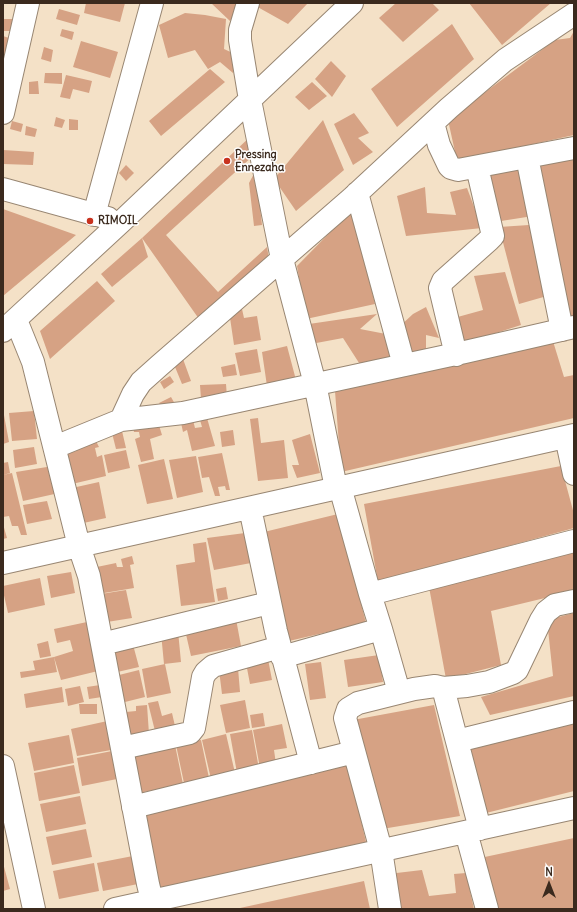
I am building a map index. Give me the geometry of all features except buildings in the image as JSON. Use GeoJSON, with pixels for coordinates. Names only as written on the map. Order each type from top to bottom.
{"type":"FeatureCollection","features":[{"type":"Feature","properties":{"kind":"street"},"geometry":{"type":"LineString","coordinates":[[3,113],[7,78],[28,3]]}},
{"type":"Feature","properties":{"kind":"street"},"geometry":{"type":"LineString","coordinates":[[94,215],[152,3]]}},
{"type":"Feature","properties":{"kind":"street"},"geometry":{"type":"LineString","coordinates":[[248,3],[240,30],[240,40],[250,100],[282,259],[315,384],[338,488],[399,692]]}},
{"type":"Feature","properties":{"kind":"street"},"geometry":{"type":"LineString","coordinates":[[153,905],[88,576],[79,546],[33,362],[9,326],[352,3]]}},
{"type":"Feature","properties":{"kind":"street"},"geometry":{"type":"LineString","coordinates":[[121,420],[133,394],[141,382],[357,193],[449,108],[505,60],[574,14]]}},
{"type":"Feature","properties":{"kind":"street"},"geometry":{"type":"LineString","coordinates":[[433,123],[439,144],[451,168],[458,170],[574,148]]}},
{"type":"Feature","properties":{"kind":"street"},"geometry":{"type":"LineString","coordinates":[[55,447],[121,420],[183,413],[568,329],[527,157]]}},
{"type":"Feature","properties":{"kind":"street"},"geometry":{"type":"LineString","coordinates":[[456,354],[440,288],[443,281],[492,236],[477,167]]}},
{"type":"Feature","properties":{"kind":"street"},"geometry":{"type":"LineString","coordinates":[[3,189],[121,222]]}},
{"type":"Feature","properties":{"kind":"street"},"geometry":{"type":"LineString","coordinates":[[357,193],[404,365]]}},
{"type":"Feature","properties":{"kind":"street"},"geometry":{"type":"LineString","coordinates":[[3,563],[570,436],[574,474]]}},
{"type":"Feature","properties":{"kind":"street"},"geometry":{"type":"LineString","coordinates":[[250,508],[269,603],[311,763]]}},
{"type":"Feature","properties":{"kind":"street"},"geometry":{"type":"LineString","coordinates":[[370,594],[574,541]]}},
{"type":"Feature","properties":{"kind":"street"},"geometry":{"type":"LineString","coordinates":[[390,909],[382,850],[345,718],[348,709],[358,703],[399,692],[428,686],[443,688],[467,686],[489,682],[512,673],[517,670],[546,612],[555,605],[574,601]]}},
{"type":"Feature","properties":{"kind":"street"},"geometry":{"type":"LineString","coordinates":[[102,644],[269,603]]}},
{"type":"Feature","properties":{"kind":"street"},"geometry":{"type":"LineString","coordinates":[[122,748],[190,733],[194,728],[203,677],[206,672],[214,666],[381,629]]}},
{"type":"Feature","properties":{"kind":"street"},"geometry":{"type":"LineString","coordinates":[[443,688],[457,741],[487,909]]}},
{"type":"Feature","properties":{"kind":"street"},"geometry":{"type":"LineString","coordinates":[[457,741],[574,712]]}},
{"type":"Feature","properties":{"kind":"street"},"geometry":{"type":"LineString","coordinates":[[133,807],[354,752]]}},
{"type":"Feature","properties":{"kind":"street"},"geometry":{"type":"LineString","coordinates":[[3,766],[8,818],[34,909]]}},
{"type":"Feature","properties":{"kind":"street"},"geometry":{"type":"LineString","coordinates":[[115,909],[153,905],[382,850],[574,808]]}},
{"type":"Feature","properties":{"kind":"place","name":"Pressing Ennezaha"},"geometry":{"type":"Point","coordinates":[227,161]}},
{"type":"Feature","properties":{"kind":"place","name":"RIMOIL"},"geometry":{"type":"Point","coordinates":[90,221]}}]}
